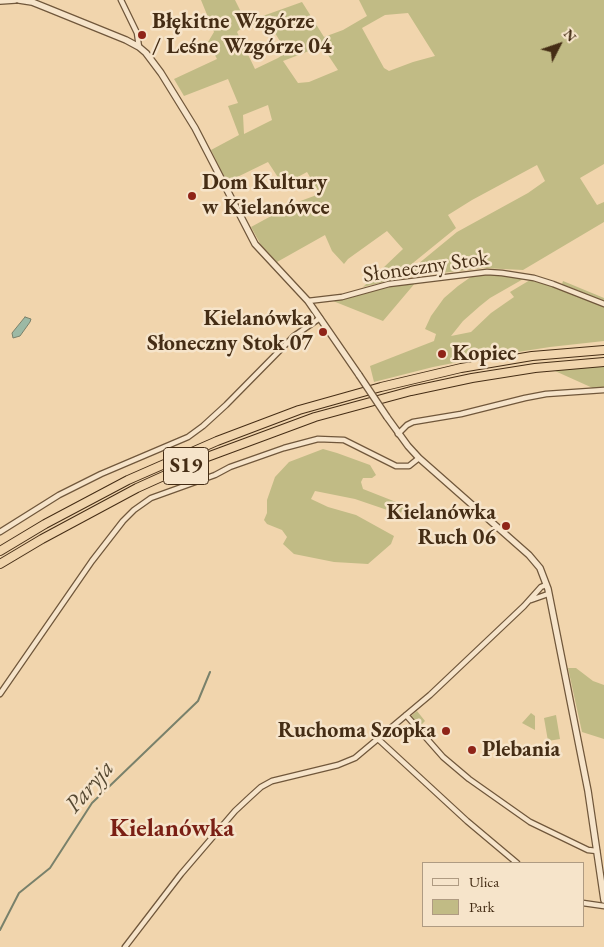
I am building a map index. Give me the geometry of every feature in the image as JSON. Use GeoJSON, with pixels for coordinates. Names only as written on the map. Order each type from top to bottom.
{"type":"FeatureCollection","features":[{"type":"Feature","properties":{"kind":"highway","name":"S19"},"geometry":{"type":"LineString","coordinates":[[0,551],[45,524],[128,480],[218,440],[299,410],[349,395],[461,368],[532,356],[604,350]]}},
{"type":"Feature","properties":{"kind":"highway","name":"S19"},"geometry":{"type":"LineString","coordinates":[[0,564],[42,538],[137,488],[199,460],[315,417],[411,391],[472,378],[535,368],[604,362]]}},
{"type":"Feature","properties":{"kind":"street"},"geometry":{"type":"LineString","coordinates":[[0,1],[14,0]]}},
{"type":"Feature","properties":{"kind":"street"},"geometry":{"type":"LineString","coordinates":[[19,0],[32,2],[126,40],[139,47],[151,60],[161,73],[194,128],[255,244],[308,301],[398,434],[419,458],[529,555],[540,568],[548,594],[588,791],[604,900]]}},
{"type":"Feature","properties":{"kind":"street"},"geometry":{"type":"LineString","coordinates":[[120,0],[137,34],[139,47]]}},
{"type":"Feature","properties":{"kind":"street","name":"Słoneczny Stok"},"geometry":{"type":"LineString","coordinates":[[308,301],[342,297],[389,284],[487,272],[534,278],[604,304]]}},
{"type":"Feature","properties":{"kind":"street"},"geometry":{"type":"LineString","coordinates":[[0,532],[59,495],[101,474],[188,437],[226,405],[294,336],[320,318]]}},
{"type":"Feature","properties":{"kind":"street"},"geometry":{"type":"LineString","coordinates":[[398,434],[413,422],[461,414],[526,398],[564,392],[604,390]]}},
{"type":"Feature","properties":{"kind":"street"},"geometry":{"type":"LineString","coordinates":[[0,694],[92,560],[134,510],[151,498],[188,486],[230,467],[318,439],[344,440],[396,466],[409,466],[419,458]]}},
{"type":"Feature","properties":{"kind":"street"},"geometry":{"type":"LineString","coordinates":[[125,947],[174,883],[219,829],[261,787],[283,778],[338,765],[355,758],[406,715],[530,600],[541,587],[546,585]]}},
{"type":"Feature","properties":{"kind":"street"},"geometry":{"type":"LineString","coordinates":[[530,600],[548,594]]}},
{"type":"Feature","properties":{"kind":"street"},"geometry":{"type":"LineString","coordinates":[[406,715],[443,757],[469,779],[530,822],[588,850],[597,851]]}},
{"type":"Feature","properties":{"kind":"street"},"geometry":{"type":"LineString","coordinates":[[378,739],[467,821],[517,862]]}},
{"type":"Feature","properties":{"kind":"street"},"geometry":{"type":"LineString","coordinates":[[584,903],[604,906]]}},
{"type":"Feature","properties":{"kind":"green space"},"geometry":{"type":"Polygon","coordinates":[[[201,0],[235,0],[246,22],[302,2],[324,37],[343,30],[367,16],[359,0],[604,0],[604,164],[580,178],[597,205],[604,202],[604,222],[523,270],[483,268],[401,278],[457,232],[528,193],[545,181],[537,165],[448,215],[456,228],[392,280],[363,287],[403,249],[387,231],[348,259],[344,264],[332,251],[325,235],[277,262],[261,245],[251,227],[319,192],[307,172],[283,185],[268,162],[227,182],[211,150],[239,135],[228,106],[238,103],[228,79],[184,96],[174,79],[217,59],[208,42],[214,32],[201,0]],[[408,13],[385,15],[362,28],[384,68],[389,71],[435,56],[408,13]],[[267,20],[237,32],[255,69],[278,58],[286,51],[267,20]],[[322,46],[283,61],[298,83],[309,82],[338,70],[322,46]],[[268,105],[243,115],[244,134],[272,120],[268,105]]]}},
{"type":"Feature","properties":{"kind":"green space"},"geometry":{"type":"Polygon","coordinates":[[[475,274],[508,275],[525,278],[490,298],[463,321],[451,336],[471,332],[491,313],[514,297],[510,292],[530,280],[556,287],[604,306],[604,341],[479,358],[374,382],[370,366],[434,341],[436,334],[425,329],[431,316],[444,298],[475,274]]]}},
{"type":"Feature","properties":{"kind":"green space"},"geometry":{"type":"Polygon","coordinates":[[[563,281],[604,298],[604,301],[562,284],[563,281]]]}},
{"type":"Feature","properties":{"kind":"green space"},"geometry":{"type":"Polygon","coordinates":[[[416,282],[383,321],[333,301],[388,287],[416,282]]]}},
{"type":"Feature","properties":{"kind":"green space"},"geometry":{"type":"Polygon","coordinates":[[[604,365],[604,388],[595,389],[555,371],[604,365]]]}},
{"type":"Feature","properties":{"kind":"green space"},"geometry":{"type":"Polygon","coordinates":[[[323,449],[370,465],[376,475],[372,478],[363,478],[361,482],[363,489],[406,508],[399,514],[355,499],[315,491],[311,499],[328,507],[356,515],[394,536],[391,544],[368,564],[334,562],[294,554],[283,544],[287,537],[282,530],[267,524],[264,520],[267,513],[267,500],[275,477],[289,462],[323,449]]]}},
{"type":"Feature","properties":{"kind":"green space"},"geometry":{"type":"Polygon","coordinates":[[[568,668],[576,668],[593,681],[604,685],[604,739],[582,732],[568,668]]]}},
{"type":"Feature","properties":{"kind":"green space"},"geometry":{"type":"Polygon","coordinates":[[[417,711],[425,721],[419,727],[410,717],[417,711]]]}},
{"type":"Feature","properties":{"kind":"green space"},"geometry":{"type":"Polygon","coordinates":[[[531,713],[535,716],[535,730],[522,723],[531,713]]]}},
{"type":"Feature","properties":{"kind":"green space"},"geometry":{"type":"Polygon","coordinates":[[[556,715],[560,739],[548,741],[544,718],[556,715]]]}},
{"type":"Feature","properties":{"kind":"shaded area"},"geometry":{"type":"Polygon","coordinates":[[[25,317],[31,319],[30,322],[20,336],[13,338],[12,333],[25,317]]]}},
{"type":"Feature","properties":{"kind":"waterway","name":"Paryja"},"geometry":{"type":"LineString","coordinates":[[0,930],[19,893],[50,868],[92,803],[198,701],[210,672]]}},
{"type":"Feature","properties":{"kind":"place","name":"Błękitne Wzgórze / Leśne Wzgórze 04"},"geometry":{"type":"Point","coordinates":[142,35]}},
{"type":"Feature","properties":{"kind":"place","name":"Dom Kultury w Kielanówce"},"geometry":{"type":"Point","coordinates":[192,196]}},
{"type":"Feature","properties":{"kind":"place","name":"Kielanówka Słoneczny Stok 07"},"geometry":{"type":"Point","coordinates":[323,332]}},
{"type":"Feature","properties":{"kind":"place","name":"Kopiec"},"geometry":{"type":"Point","coordinates":[442,354]}},
{"type":"Feature","properties":{"kind":"place","name":"Kielanówka Ruch 06"},"geometry":{"type":"Point","coordinates":[506,526]}},
{"type":"Feature","properties":{"kind":"place","name":"Ruchoma Szopka"},"geometry":{"type":"Point","coordinates":[446,731]}},
{"type":"Feature","properties":{"kind":"place","name":"Plebania"},"geometry":{"type":"Point","coordinates":[472,750]}},
{"type":"Feature","properties":{"kind":"district","name":"Kielanówka"},"geometry":{"type":"Point","coordinates":[172,829]}}]}
